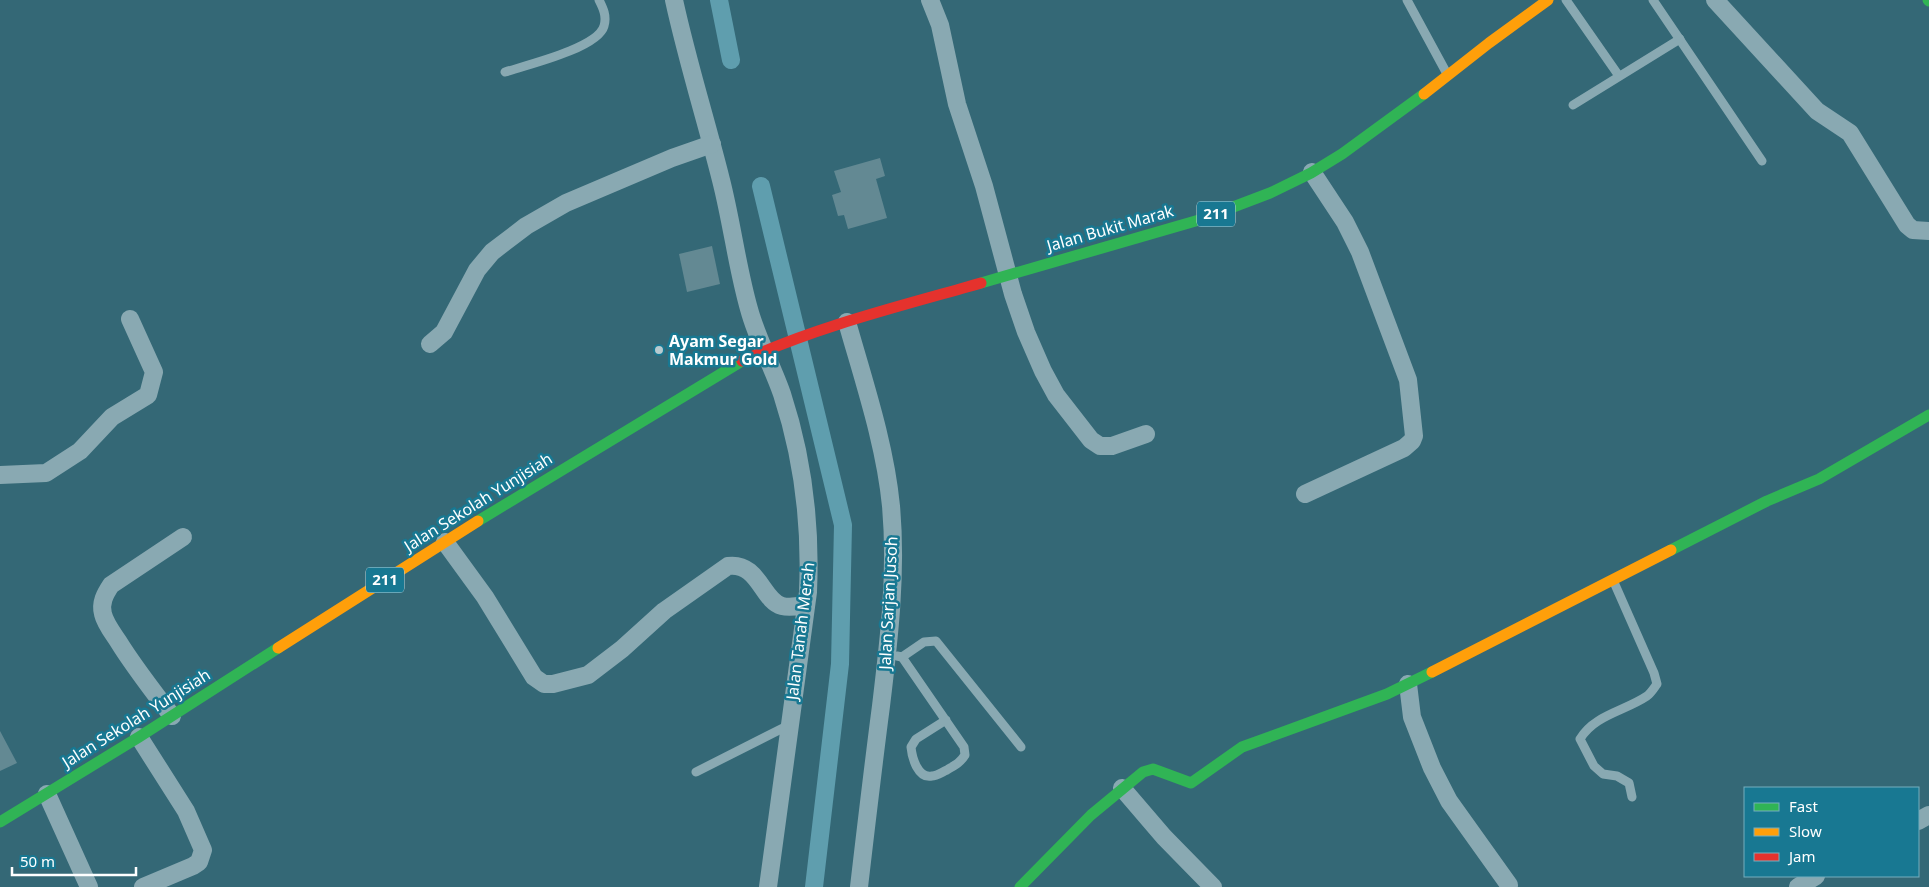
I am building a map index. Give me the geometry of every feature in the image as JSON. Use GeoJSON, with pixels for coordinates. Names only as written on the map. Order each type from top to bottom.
{"type":"FeatureCollection","features":[{"type":"Feature","properties":{"kind":"main road","name":"Jalan Bukit Marak"},"geometry":{"type":"LineString","coordinates":[[770,348],[841,324],[1240,206],[1282,188],[1349,149],[1390,120],[1447,75],[1527,6],[1548,0]]}},
{"type":"Feature","properties":{"kind":"main road","name":"Jalan Sekolah Yunjisiah"},"geometry":{"type":"LineString","coordinates":[[0,822],[172,716],[445,542],[691,389],[737,363],[770,348]]}},
{"type":"Feature","properties":{"kind":"main road"},"geometry":{"type":"LineString","coordinates":[[1020,887],[1091,815],[1143,772],[1153,769],[1185,782],[1196,782],[1242,747],[1387,694],[1408,684],[1767,501],[1819,479],[1929,415]]}},
{"type":"Feature","properties":{"kind":"street","name":"Jalan Tanah Merah"},"geometry":{"type":"LineString","coordinates":[[674,0],[712,144],[754,329],[770,348],[773,370],[782,395],[802,475],[808,522],[810,560],[806,605],[768,887]]}},
{"type":"Feature","properties":{"kind":"street"},"geometry":{"type":"LineString","coordinates":[[930,0],[940,25],[957,104],[984,186],[1008,275],[1026,332],[1043,371],[1056,395],[1092,440],[1100,446],[1112,446],[1146,434]]}},
{"type":"Feature","properties":{"kind":"street"},"geometry":{"type":"LineString","coordinates":[[1715,0],[1817,111],[1850,133],[1907,225],[1913,230],[1929,231]]}},
{"type":"Feature","properties":{"kind":"street"},"geometry":{"type":"LineString","coordinates":[[430,344],[444,332],[476,270],[492,252],[526,226],[566,203],[672,158],[712,144]]}},
{"type":"Feature","properties":{"kind":"street"},"geometry":{"type":"LineString","coordinates":[[1305,494],[1404,448],[1412,441],[1414,430],[1408,380],[1360,252],[1344,222],[1312,172]]}},
{"type":"Feature","properties":{"kind":"street"},"geometry":{"type":"LineString","coordinates":[[0,475],[46,473],[80,451],[112,417],[148,395],[154,372],[130,319]]}},
{"type":"Feature","properties":{"kind":"street","name":"Jalan Sarjan Jusoh"},"geometry":{"type":"LineString","coordinates":[[841,324],[877,429],[891,506],[893,555],[895,656],[859,887]]}},
{"type":"Feature","properties":{"kind":"street"},"geometry":{"type":"LineString","coordinates":[[172,716],[130,660],[106,623],[102,604],[110,585],[183,537]]}},
{"type":"Feature","properties":{"kind":"street"},"geometry":{"type":"LineString","coordinates":[[445,542],[485,597],[534,677],[544,684],[553,684],[591,673],[622,649],[664,611],[728,566],[744,568],[758,579],[773,600],[780,605],[788,607],[806,605]]}},
{"type":"Feature","properties":{"kind":"street"},"geometry":{"type":"LineString","coordinates":[[1408,684],[1412,717],[1432,768],[1449,802],[1509,885]]}},
{"type":"Feature","properties":{"kind":"street"},"geometry":{"type":"LineString","coordinates":[[139,736],[186,811],[203,850],[199,862],[143,887]]}},
{"type":"Feature","properties":{"kind":"street"},"geometry":{"type":"LineString","coordinates":[[1122,788],[1164,837],[1213,887]]}},
{"type":"Feature","properties":{"kind":"street"},"geometry":{"type":"LineString","coordinates":[[46,794],[89,887]]}},
{"type":"Feature","properties":{"kind":"street"},"geometry":{"type":"LineString","coordinates":[[1798,887],[1814,877]]}},
{"type":"Feature","properties":{"kind":"lane"},"geometry":{"type":"LineString","coordinates":[[506,72],[575,49],[597,36],[604,27],[606,16],[599,0]]}},
{"type":"Feature","properties":{"kind":"lane"},"geometry":{"type":"LineString","coordinates":[[1407,0],[1447,75]]}},
{"type":"Feature","properties":{"kind":"lane"},"geometry":{"type":"LineString","coordinates":[[1566,0],[1620,76]]}},
{"type":"Feature","properties":{"kind":"lane"},"geometry":{"type":"LineString","coordinates":[[1653,0],[1762,161]]}},
{"type":"Feature","properties":{"kind":"lane"},"geometry":{"type":"LineString","coordinates":[[1573,104],[1680,39]]}},
{"type":"Feature","properties":{"kind":"lane"},"geometry":{"type":"LineString","coordinates":[[1612,580],[1654,673],[1657,684],[1648,696],[1594,723],[1585,731],[1580,740],[1594,766],[1603,774],[1617,776],[1629,783],[1632,797]]}},
{"type":"Feature","properties":{"kind":"lane"},"geometry":{"type":"LineString","coordinates":[[946,720],[916,740],[911,747],[912,756],[920,772],[927,776],[934,776],[960,762],[965,755],[964,747],[946,720],[895,656],[924,642],[936,641],[1021,747]]}},
{"type":"Feature","properties":{"kind":"lane"},"geometry":{"type":"LineString","coordinates":[[696,772],[789,724]]}},
{"type":"Feature","properties":{"kind":"building"},"geometry":{"type":"Polygon","coordinates":[[[880,158],[885,176],[876,179],[887,218],[848,229],[844,215],[838,216],[832,195],[841,192],[834,171],[880,158]]]}},
{"type":"Feature","properties":{"kind":"building"},"geometry":{"type":"Polygon","coordinates":[[[712,246],[720,284],[687,292],[679,254],[712,246]]]}},
{"type":"Feature","properties":{"kind":"building"},"geometry":{"type":"Polygon","coordinates":[[[0,731],[17,763],[0,771],[0,731]]]}},
{"type":"Feature","properties":{"kind":"waterway"},"geometry":{"type":"LineString","coordinates":[[719,0],[731,60]]}},
{"type":"Feature","properties":{"kind":"waterway"},"geometry":{"type":"LineString","coordinates":[[761,186],[843,525],[840,664],[814,887]]}},
{"type":"Feature","properties":{"kind":"traffic: fast"},"geometry":{"type":"LineString","coordinates":[[981,283],[1199,220],[1270,193],[1311,173],[1342,154],[1424,94]]}},
{"type":"Feature","properties":{"kind":"traffic: fast"},"geometry":{"type":"LineString","coordinates":[[478,521],[742,361]]}},
{"type":"Feature","properties":{"kind":"traffic: fast"},"geometry":{"type":"LineString","coordinates":[[1671,550],[1767,501],[1819,479],[1929,415]]}},
{"type":"Feature","properties":{"kind":"traffic: fast"},"geometry":{"type":"LineString","coordinates":[[0,822],[139,737],[278,648]]}},
{"type":"Feature","properties":{"kind":"traffic: fast"},"geometry":{"type":"LineString","coordinates":[[1020,887],[1091,815],[1143,772],[1153,769],[1191,783],[1242,747],[1387,694],[1432,672]]}},
{"type":"Feature","properties":{"kind":"traffic: slow"},"geometry":{"type":"LineString","coordinates":[[1424,94],[1548,0]]}},
{"type":"Feature","properties":{"kind":"traffic: slow"},"geometry":{"type":"LineString","coordinates":[[278,648],[478,521]]}},
{"type":"Feature","properties":{"kind":"traffic: slow"},"geometry":{"type":"LineString","coordinates":[[1432,672],[1671,550]]}},
{"type":"Feature","properties":{"kind":"traffic: jam"},"geometry":{"type":"LineString","coordinates":[[742,361],[830,327],[981,283]]}},
{"type":"Feature","properties":{"kind":"place","name":"Ayam Segar Makmur Gold"},"geometry":{"type":"Point","coordinates":[659,350]}}]}
